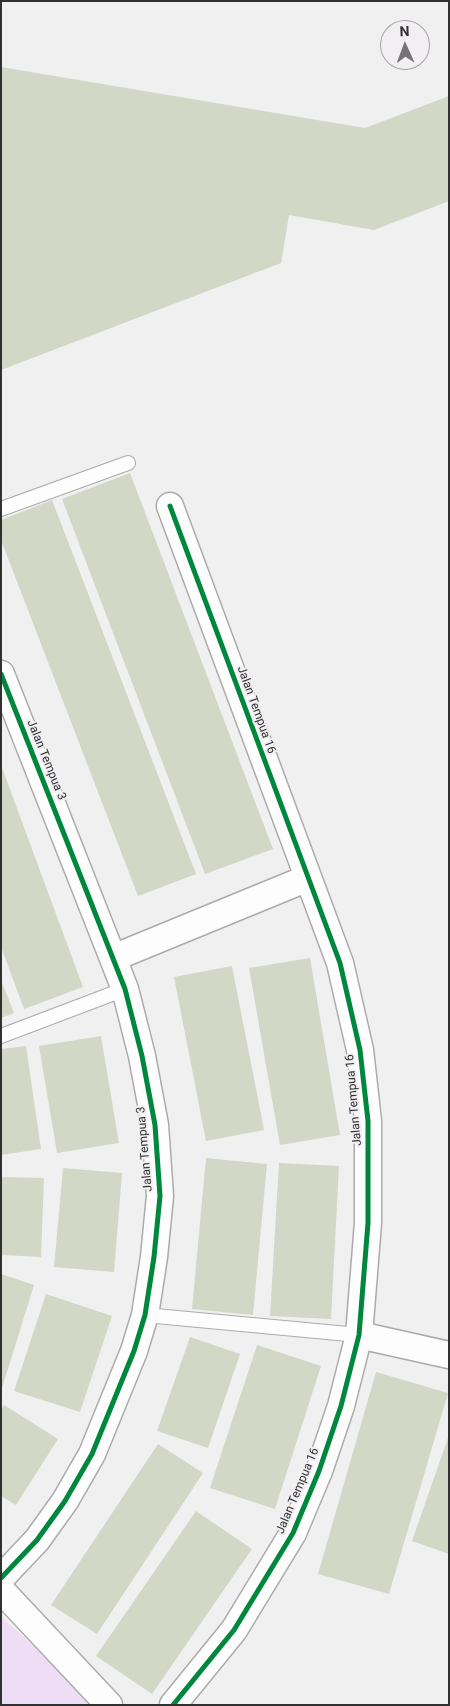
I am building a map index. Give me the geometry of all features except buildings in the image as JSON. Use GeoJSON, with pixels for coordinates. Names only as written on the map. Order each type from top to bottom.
{"type":"FeatureCollection","features":[{"type":"Feature","properties":{"kind":"street","name":"Jalan Tempua 16"},"geometry":{"type":"LineString","coordinates":[[170,506],[340,964],[360,1050],[368,1121],[368,1223],[360,1335],[341,1406],[319,1471],[293,1533],[234,1630],[173,1705]]}},
{"type":"Feature","properties":{"kind":"street","name":"Jalan Tempua 3"},"geometry":{"type":"LineString","coordinates":[[1,674],[125,989],[142,1056],[155,1125],[160,1196],[154,1257],[144,1315],[134,1351],[92,1454],[65,1500],[37,1540],[1,1578]]}},
{"type":"Feature","properties":{"kind":"street"},"geometry":{"type":"LineString","coordinates":[[113,958],[308,878]]}},
{"type":"Feature","properties":{"kind":"street"},"geometry":{"type":"LineString","coordinates":[[360,1335],[449,1355]]}},
{"type":"Feature","properties":{"kind":"street"},"geometry":{"type":"LineString","coordinates":[[1,1590],[109,1705]]}},
{"type":"Feature","properties":{"kind":"lane"},"geometry":{"type":"LineString","coordinates":[[1,510],[128,463]]}},
{"type":"Feature","properties":{"kind":"lane"},"geometry":{"type":"LineString","coordinates":[[1,1036],[125,989]]}},
{"type":"Feature","properties":{"kind":"lane"},"geometry":{"type":"LineString","coordinates":[[144,1315],[360,1335]]}},
{"type":"Feature","properties":{"kind":"shaded area"},"geometry":{"type":"Polygon","coordinates":[[[1,1617],[101,1705],[1,1705],[1,1617]]]}},
{"type":"Feature","properties":{"kind":"cycle path"},"geometry":{"type":"LineString","coordinates":[[170,506],[340,963],[360,1050],[368,1121],[368,1223],[359,1335],[341,1406],[319,1471],[293,1533],[234,1630],[173,1705]]}},
{"type":"Feature","properties":{"kind":"cycle path"},"geometry":{"type":"LineString","coordinates":[[1,674],[125,989],[142,1056],[155,1125],[160,1196],[154,1257],[145,1315],[134,1351],[92,1454],[65,1501],[37,1540],[1,1578]]}}]}
